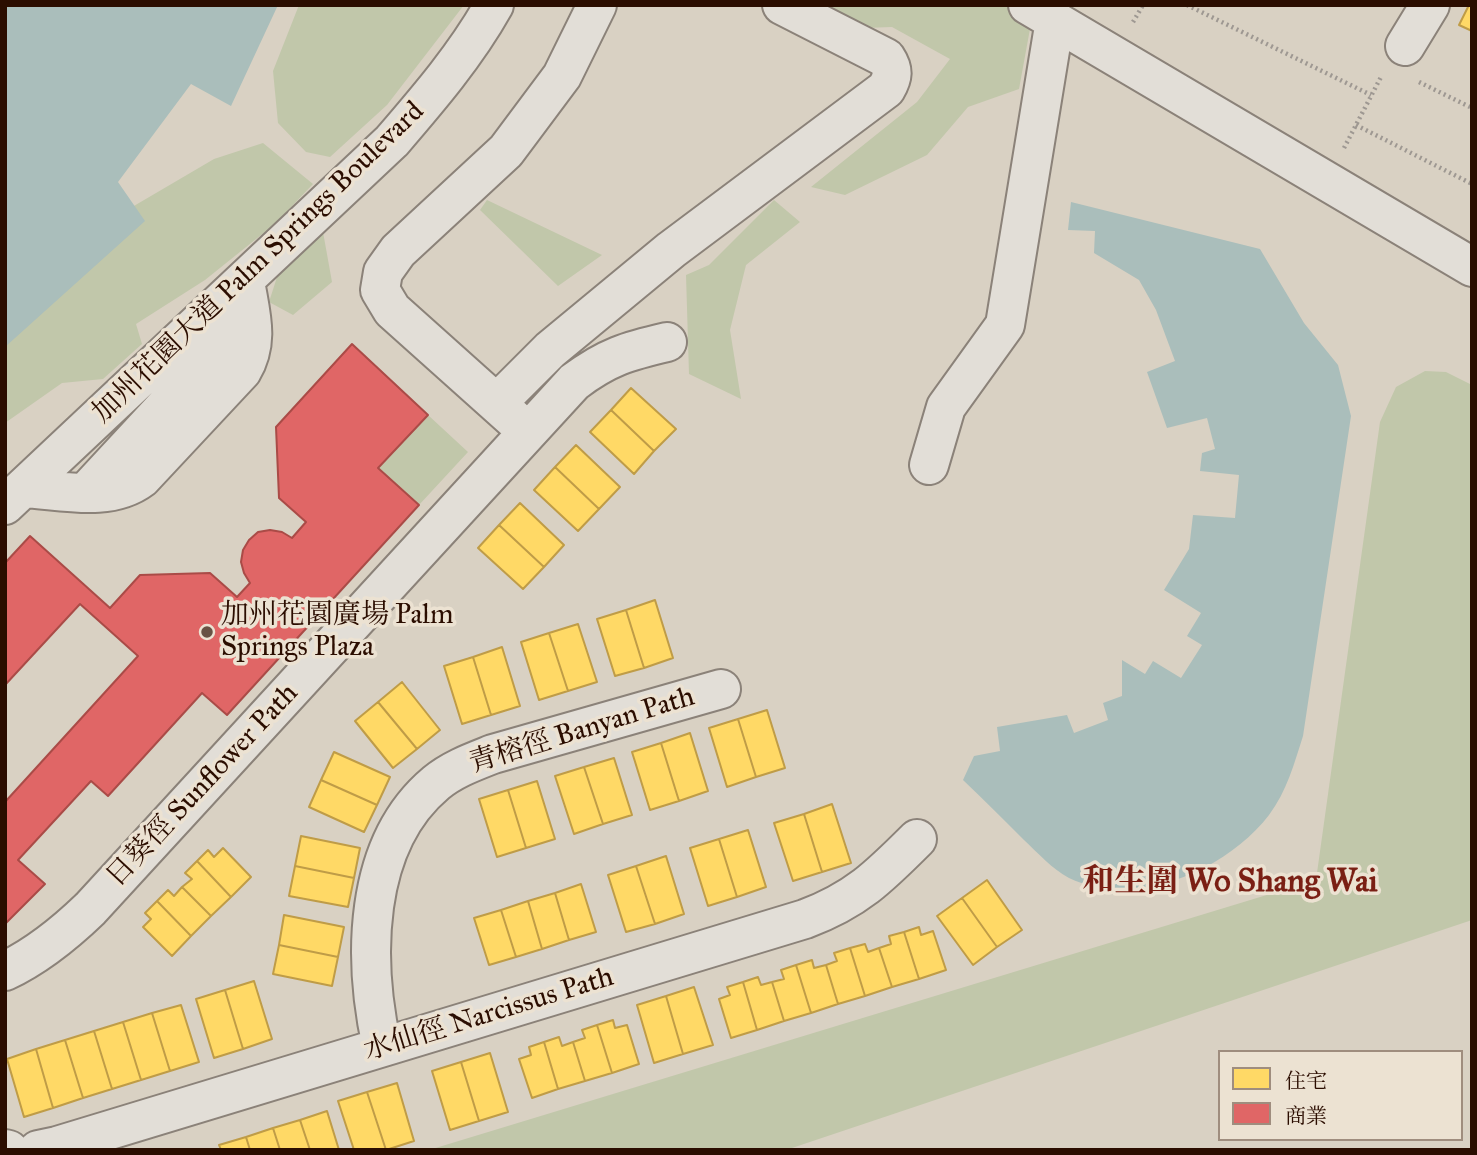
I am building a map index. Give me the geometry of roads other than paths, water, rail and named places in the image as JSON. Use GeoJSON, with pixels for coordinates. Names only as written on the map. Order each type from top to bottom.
{"type":"FeatureCollection","features":[{"type":"Feature","properties":{"kind":"street","name":"加州花園大道 Palm Springs Boulevard"},"geometry":{"type":"LineString","coordinates":[[14,496],[248,298],[427,101],[459,59],[494,5]]}},
{"type":"Feature","properties":{"kind":"street"},"geometry":{"type":"LineString","coordinates":[[528,432],[392,310],[380,290],[383,272],[398,251],[506,151],[562,76],[597,5]]}},
{"type":"Feature","properties":{"kind":"street"},"geometry":{"type":"LineString","coordinates":[[497,403],[550,350],[671,250],[886,89],[892,78],[892,67],[886,58],[782,5]]}},
{"type":"Feature","properties":{"kind":"street"},"geometry":{"type":"LineString","coordinates":[[1400,62],[1430,5]]}},
{"type":"Feature","properties":{"kind":"street"},"geometry":{"type":"LineString","coordinates":[[929,465],[946,407],[1005,325],[1042,13],[1472,267]]}},
{"type":"Feature","properties":{"kind":"street"},"geometry":{"type":"LineString","coordinates":[[14,496],[86,492],[248,298]]}},
{"type":"Feature","properties":{"kind":"street","name":"日葵徑 Sunflower Path"},"geometry":{"type":"LineString","coordinates":[[5,971],[41,951],[90,909],[574,382],[590,370],[625,352],[667,342]]}},
{"type":"Feature","properties":{"kind":"street","name":"青榕徑 Banyan Path"},"geometry":{"type":"LineString","coordinates":[[382,1047],[374,1010],[371,933],[387,858],[398,829],[415,803],[437,782],[463,765],[493,754],[721,690]]}},
{"type":"Feature","properties":{"kind":"street","name":"水仙徑 Narcissus Path"},"geometry":{"type":"LineString","coordinates":[[38,1150],[805,919],[853,898],[917,839]]}},
{"type":"Feature","properties":{"kind":"place","name":"加州花園廣場 Palm Springs Plaza"},"geometry":{"type":"Point","coordinates":[207,632]}},
{"type":"Feature","properties":{"kind":"district","name":"和生圍 Wo Shang Wai"},"geometry":{"type":"Point","coordinates":[1230,883]}}]}
